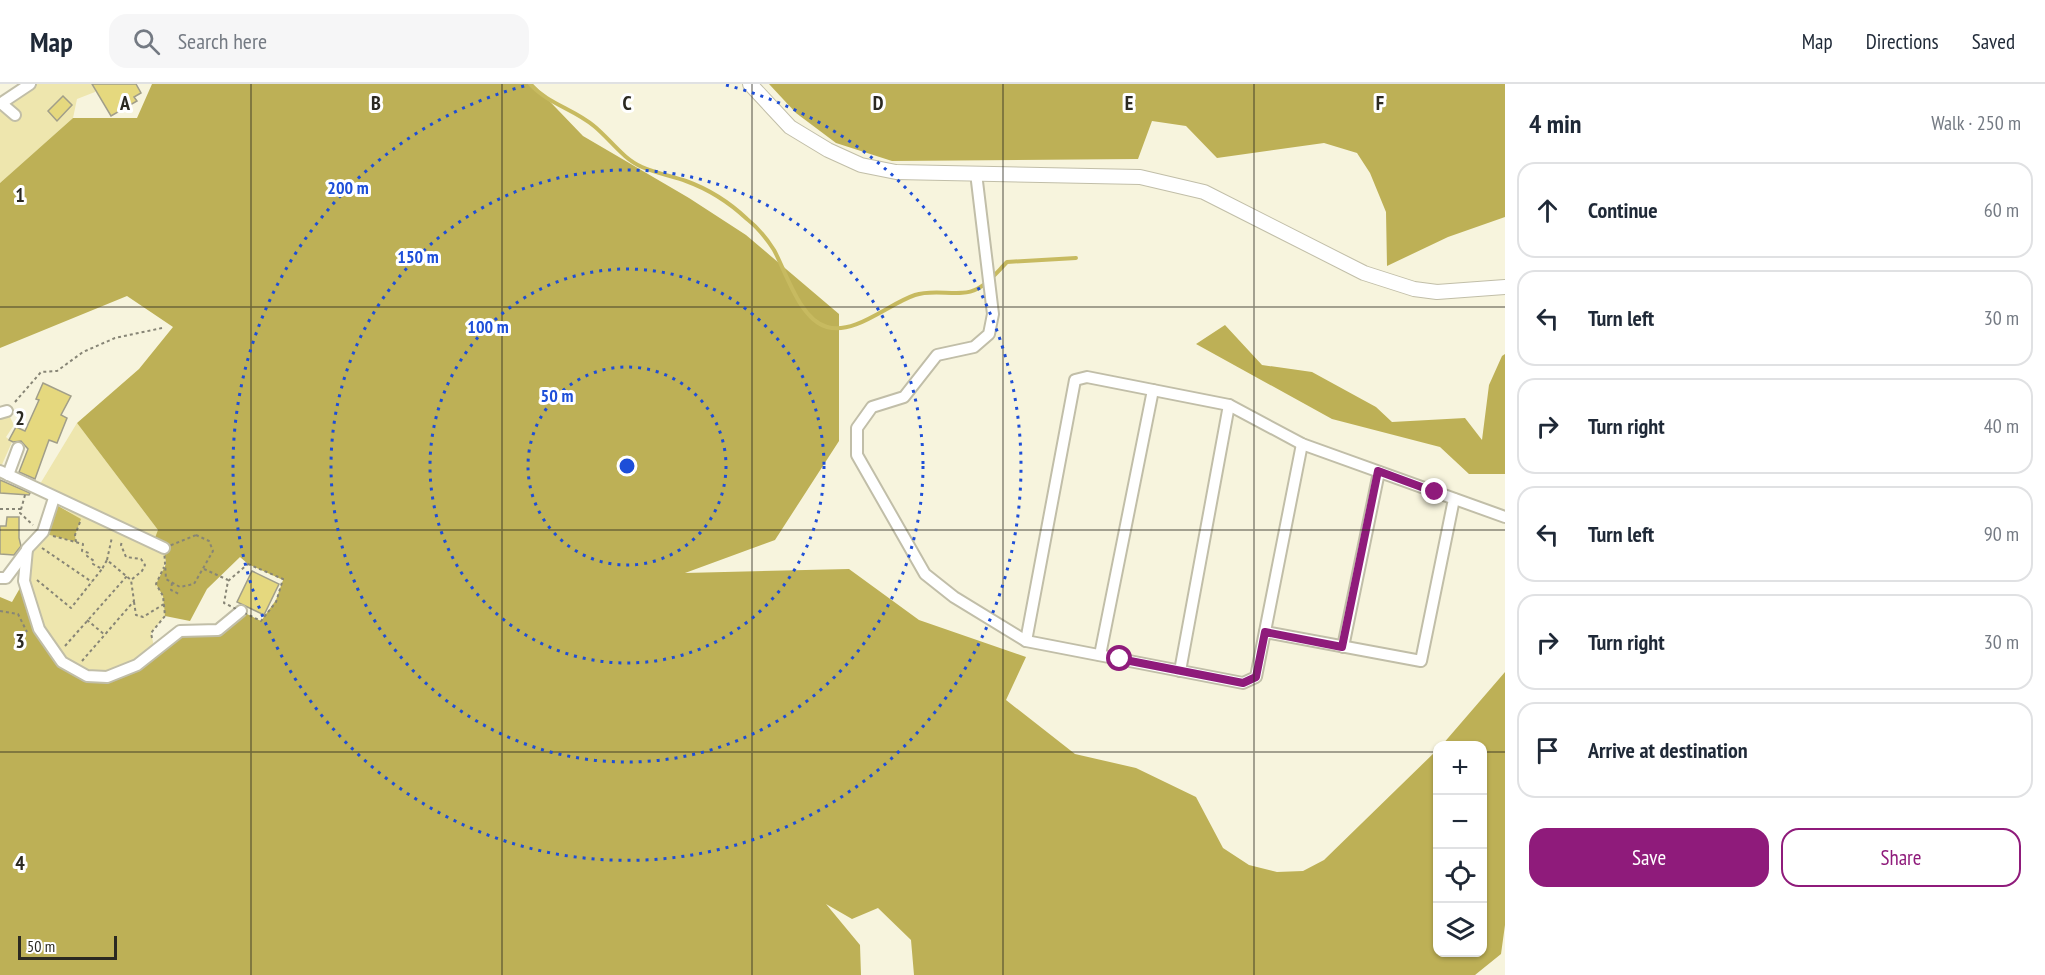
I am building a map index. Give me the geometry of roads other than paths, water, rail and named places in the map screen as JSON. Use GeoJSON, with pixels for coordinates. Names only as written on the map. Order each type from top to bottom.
{"type":"FeatureCollection","features":[{"type":"Feature","properties":{"kind":"street"},"geometry":{"type":"LineString","coordinates":[[15,115],[1,103],[30,84]]}},
{"type":"Feature","properties":{"kind":"street"},"geometry":{"type":"LineString","coordinates":[[750,84],[790,127],[828,150],[861,165],[896,172],[1140,177],[1204,192],[1365,273],[1414,289],[1437,292],[1505,287]]}},
{"type":"Feature","properties":{"kind":"street"},"geometry":{"type":"LineString","coordinates":[[976,173],[993,314],[989,334],[974,347],[937,356],[904,397],[872,407],[857,428],[857,455],[925,574],[954,597],[1026,641],[1243,683],[1256,677],[1302,444]]}},
{"type":"Feature","properties":{"kind":"street"},"geometry":{"type":"LineString","coordinates":[[1026,641],[1075,380],[1087,377],[1230,405],[1302,444],[1505,518]]}},
{"type":"Feature","properties":{"kind":"street"},"geometry":{"type":"LineString","coordinates":[[1100,655],[1153,390]]}},
{"type":"Feature","properties":{"kind":"street"},"geometry":{"type":"LineString","coordinates":[[1180,671],[1230,405]]}},
{"type":"Feature","properties":{"kind":"street"},"geometry":{"type":"LineString","coordinates":[[18,448],[4,473],[164,548]]}},
{"type":"Feature","properties":{"kind":"street"},"geometry":{"type":"LineString","coordinates":[[1342,647],[1378,471]]}},
{"type":"Feature","properties":{"kind":"street"},"geometry":{"type":"LineString","coordinates":[[0,578],[6,578],[42,533],[54,498]]}},
{"type":"Feature","properties":{"kind":"street"},"geometry":{"type":"LineString","coordinates":[[1265,632],[1421,661],[1454,499]]}},
{"type":"Feature","properties":{"kind":"street"},"geometry":{"type":"LineString","coordinates":[[30,546],[24,581],[39,629],[62,662],[87,676],[107,677],[137,665],[180,631],[218,630],[241,611]]}},
{"type":"Feature","properties":{"kind":"waterway"},"geometry":{"type":"LineString","coordinates":[[530,84],[545,97],[586,120],[635,163],[702,188],[740,213],[758,229],[774,250],[795,294],[809,315],[817,323],[827,327],[849,327],[905,299],[923,293],[970,292],[985,284],[1007,262],[1076,258]]}}]}
